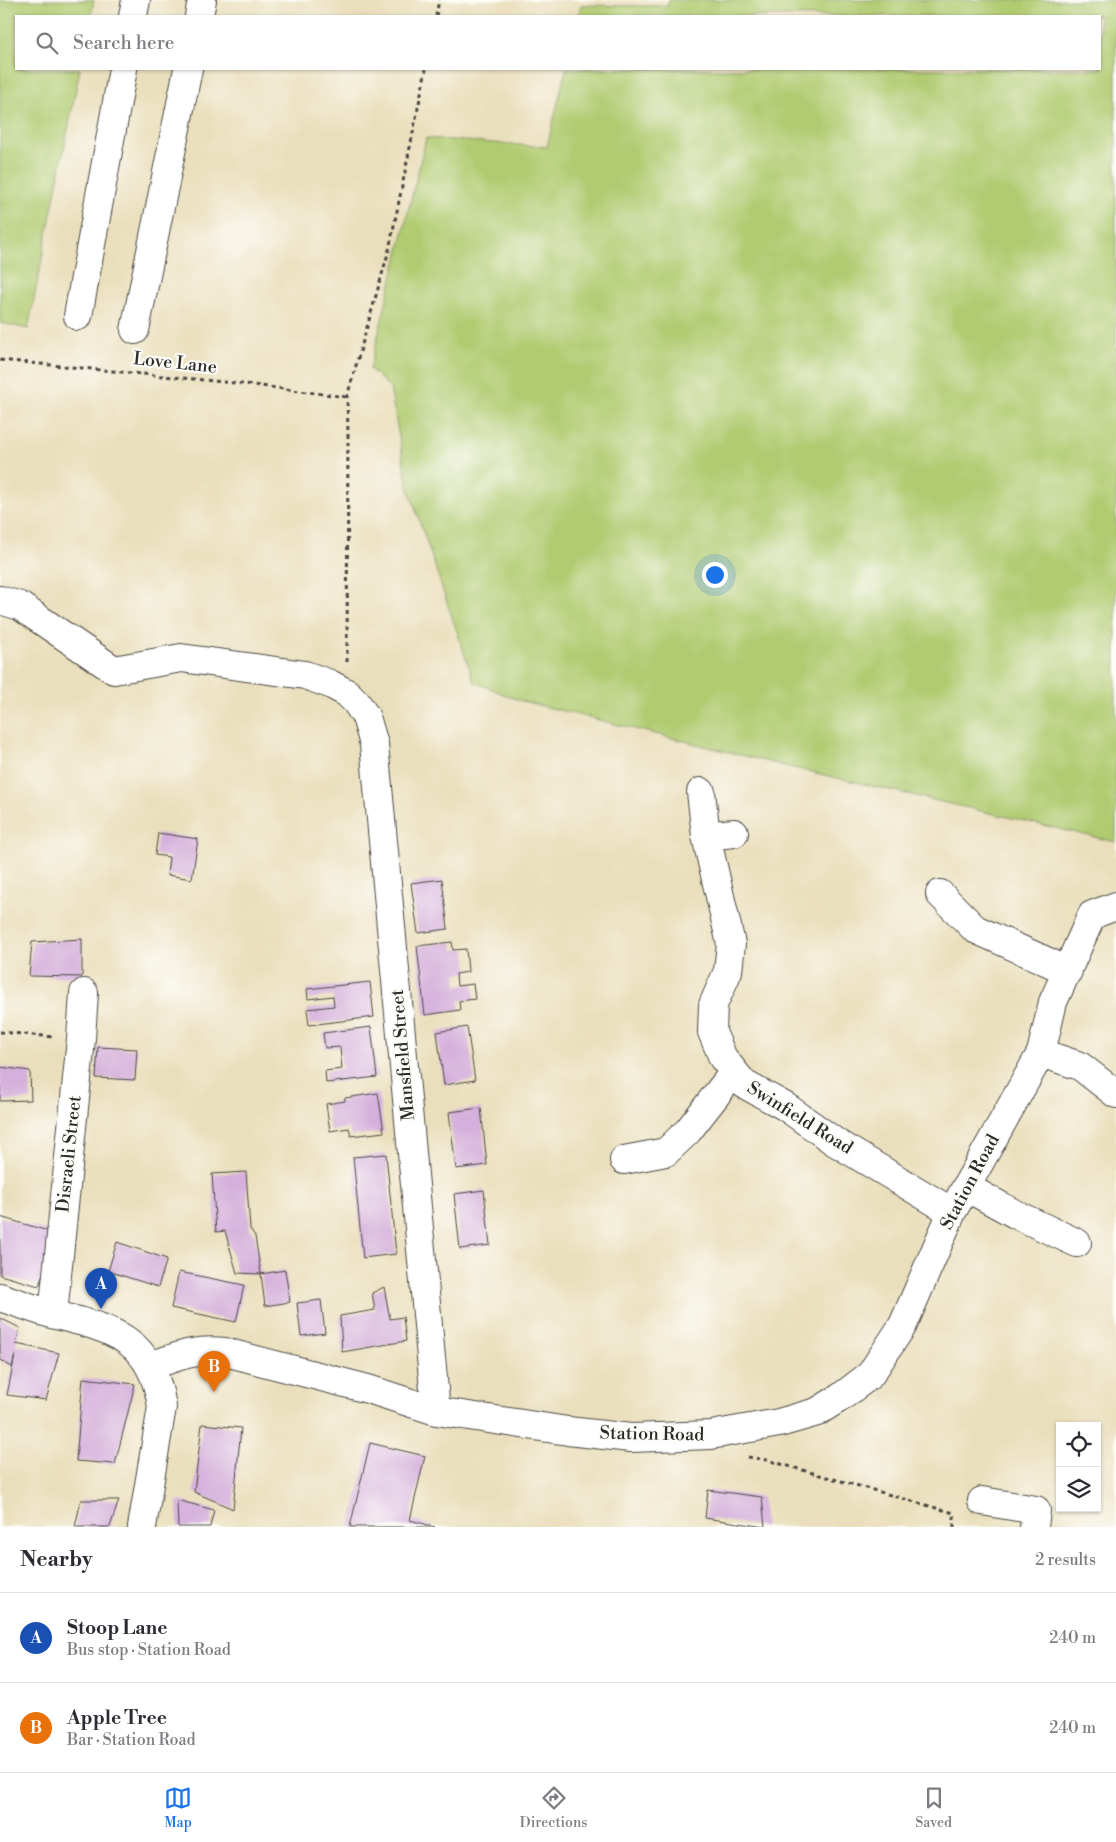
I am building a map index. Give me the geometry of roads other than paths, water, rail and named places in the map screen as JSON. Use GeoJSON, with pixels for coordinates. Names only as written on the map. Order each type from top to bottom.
{"type":"FeatureCollection","features":[{"type":"Feature","properties":{"kind":"street"},"geometry":{"type":"LineString","coordinates":[[133,15],[136,0]]}},
{"type":"Feature","properties":{"kind":"street"},"geometry":{"type":"LineString","coordinates":[[199,15],[202,0]]}},
{"type":"Feature","properties":{"kind":"street"},"geometry":{"type":"LineString","coordinates":[[78,316],[124,70]]}},
{"type":"Feature","properties":{"kind":"street"},"geometry":{"type":"LineString","coordinates":[[135,330],[188,70]]}},
{"type":"Feature","properties":{"kind":"street","name":"Mansfield Street"},"geometry":{"type":"LineString","coordinates":[[0,600],[20,606],[114,670],[181,658],[305,675],[330,684],[352,697],[366,717],[374,744],[436,1411]]}},
{"type":"Feature","properties":{"kind":"street","name":"Swinfield Road"},"geometry":{"type":"LineString","coordinates":[[701,792],[706,836],[731,944],[728,971],[713,1005],[712,1032],[723,1058],[744,1084],[786,1107],[836,1142],[952,1212]]}},
{"type":"Feature","properties":{"kind":"street"},"geometry":{"type":"LineString","coordinates":[[706,836],[734,833]]}},
{"type":"Feature","properties":{"kind":"street"},"geometry":{"type":"LineString","coordinates":[[940,894],[975,929],[1068,971]]}},
{"type":"Feature","properties":{"kind":"street","name":"Station Road"},"geometry":{"type":"LineString","coordinates":[[150,1366],[189,1352],[206,1350],[225,1352],[368,1389],[436,1411],[568,1431],[631,1438],[711,1435],[779,1423],[816,1412],[842,1397],[870,1374],[903,1325],[952,1212],[1042,1053],[1053,1002],[1068,971],[1104,911]]}},
{"type":"Feature","properties":{"kind":"street","name":"Disraeli Street"},"geometry":{"type":"LineString","coordinates":[[53,1314],[84,993]]}},
{"type":"Feature","properties":{"kind":"street"},"geometry":{"type":"LineString","coordinates":[[1042,1053],[1080,1066],[1116,1094]]}},
{"type":"Feature","properties":{"kind":"street"},"geometry":{"type":"LineString","coordinates":[[624,1160],[666,1152],[688,1131],[734,1072]]}},
{"type":"Feature","properties":{"kind":"street"},"geometry":{"type":"LineString","coordinates":[[966,1187],[1017,1215],[1077,1243]]}},
{"type":"Feature","properties":{"kind":"street"},"geometry":{"type":"LineString","coordinates":[[0,1297],[107,1329],[136,1347],[150,1366],[159,1387],[162,1407],[142,1527]]}},
{"type":"Feature","properties":{"kind":"street"},"geometry":{"type":"LineString","coordinates":[[982,1501],[1036,1510],[1034,1527]]}},
{"type":"Feature","properties":{"kind":"place","name":"Stoop Lane"},"geometry":{"type":"Point","coordinates":[101,1309]}},
{"type":"Feature","properties":{"kind":"place","name":"Apple Tree"},"geometry":{"type":"Point","coordinates":[214,1392]}}]}
